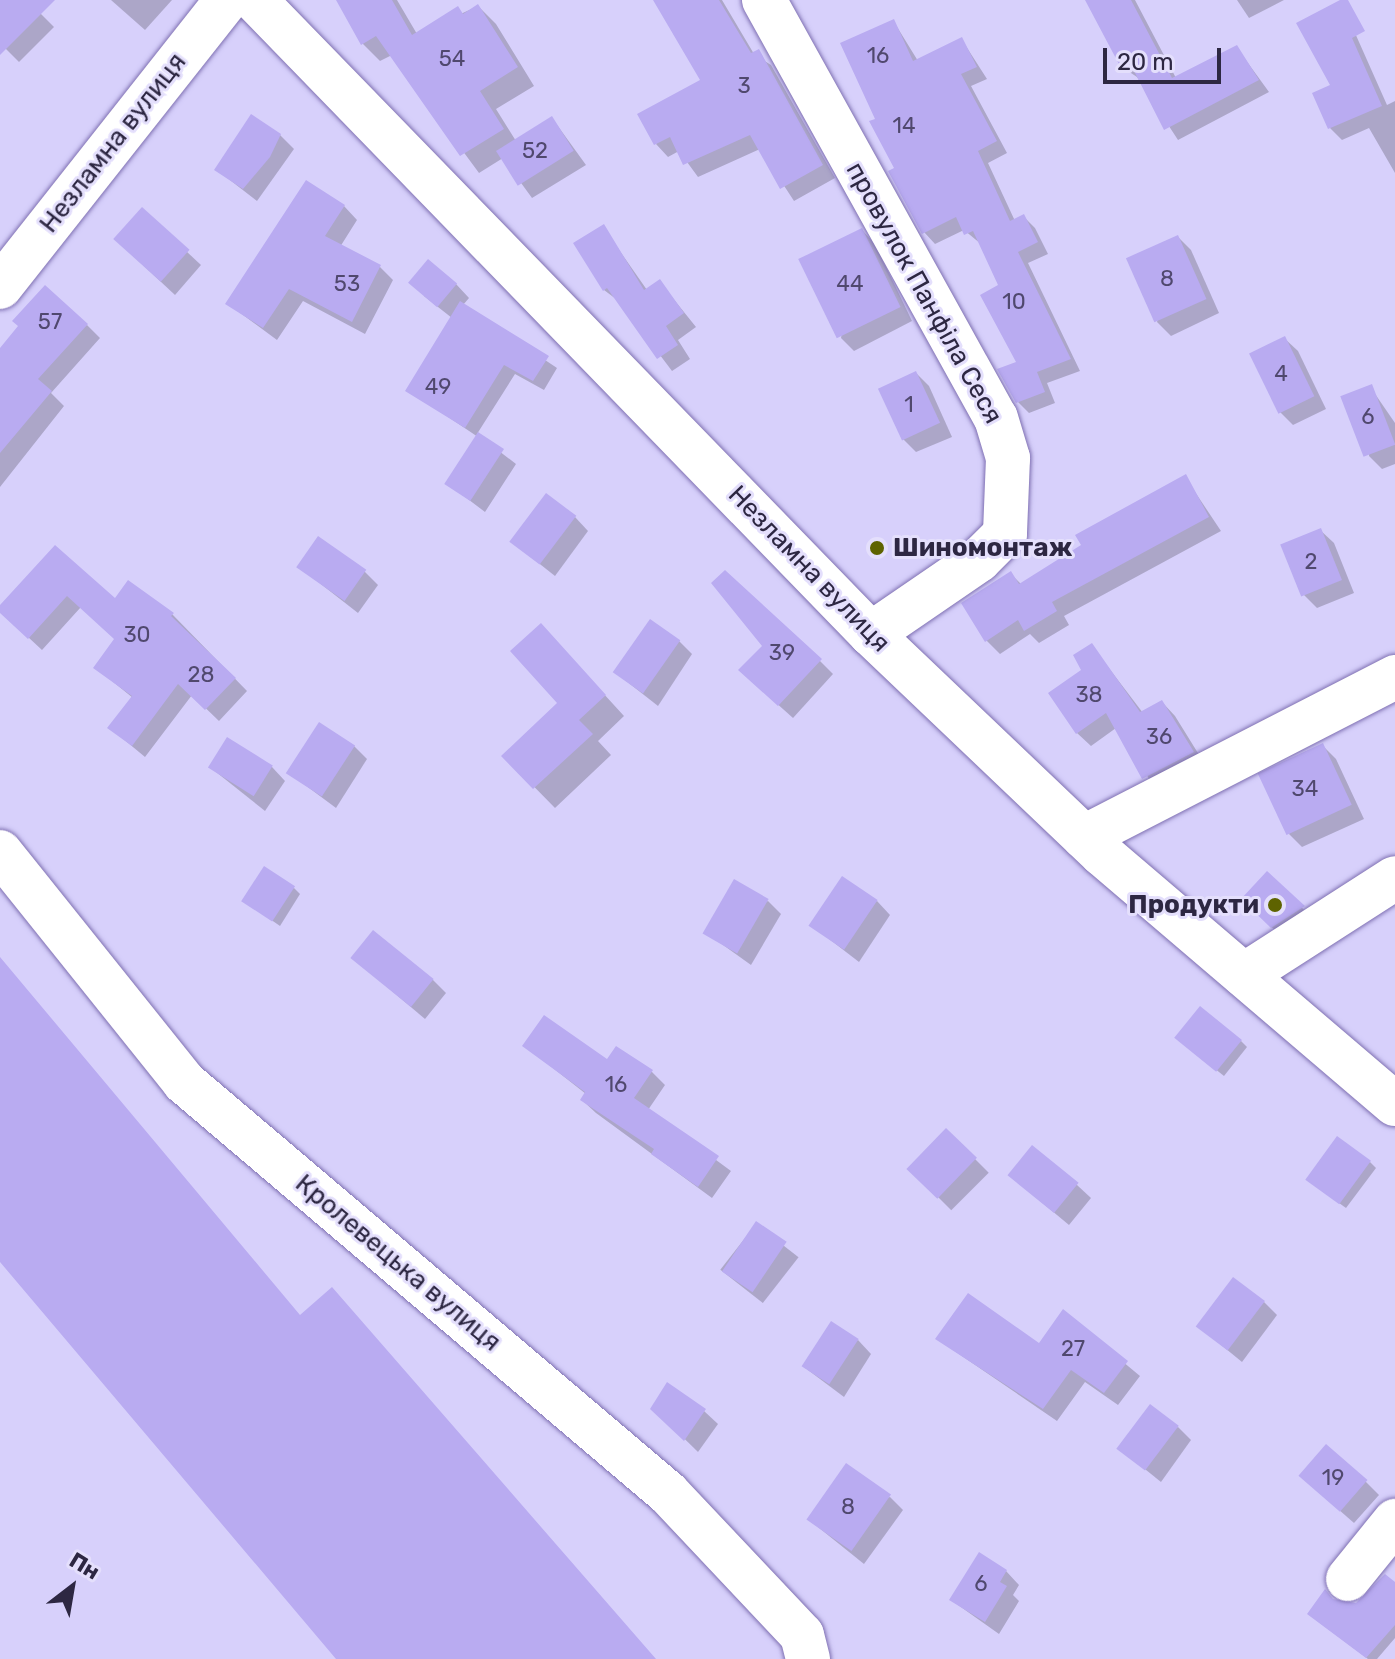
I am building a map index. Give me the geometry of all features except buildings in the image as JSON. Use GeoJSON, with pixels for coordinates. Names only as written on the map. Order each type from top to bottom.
{"type":"FeatureCollection","features":[{"type":"Feature","properties":{"kind":"street","name":"Незламна вулиця"},"geometry":{"type":"LineString","coordinates":[[0,287],[227,0]]}},
{"type":"Feature","properties":{"kind":"street","name":"Незламна вулиця"},"geometry":{"type":"LineString","coordinates":[[255,0],[871,634],[1084,837],[1395,1104]]}},
{"type":"Feature","properties":{"kind":"street","name":"провулок Панфіла Сеся"},"geometry":{"type":"LineString","coordinates":[[764,0],[996,418],[1008,458],[1005,534],[979,560],[871,634]]}},
{"type":"Feature","properties":{"kind":"street"},"geometry":{"type":"LineString","coordinates":[[1084,837],[1395,677]]}},
{"type":"Feature","properties":{"kind":"street","name":"Кролевецька вулиця"},"geometry":{"type":"LineString","coordinates":[[0,852],[184,1082],[668,1493],[802,1635],[808,1659]]}},
{"type":"Feature","properties":{"kind":"street"},"geometry":{"type":"LineString","coordinates":[[1244,975],[1395,878]]}},
{"type":"Feature","properties":{"kind":"street"},"geometry":{"type":"LineString","coordinates":[[1348,1579],[1395,1521]]}},
{"type":"Feature","properties":{"kind":"place","name":"Шиномонтаж"},"geometry":{"type":"Point","coordinates":[877,548]}},
{"type":"Feature","properties":{"kind":"place","name":"Продукти"},"geometry":{"type":"Point","coordinates":[1275,905]}}]}
